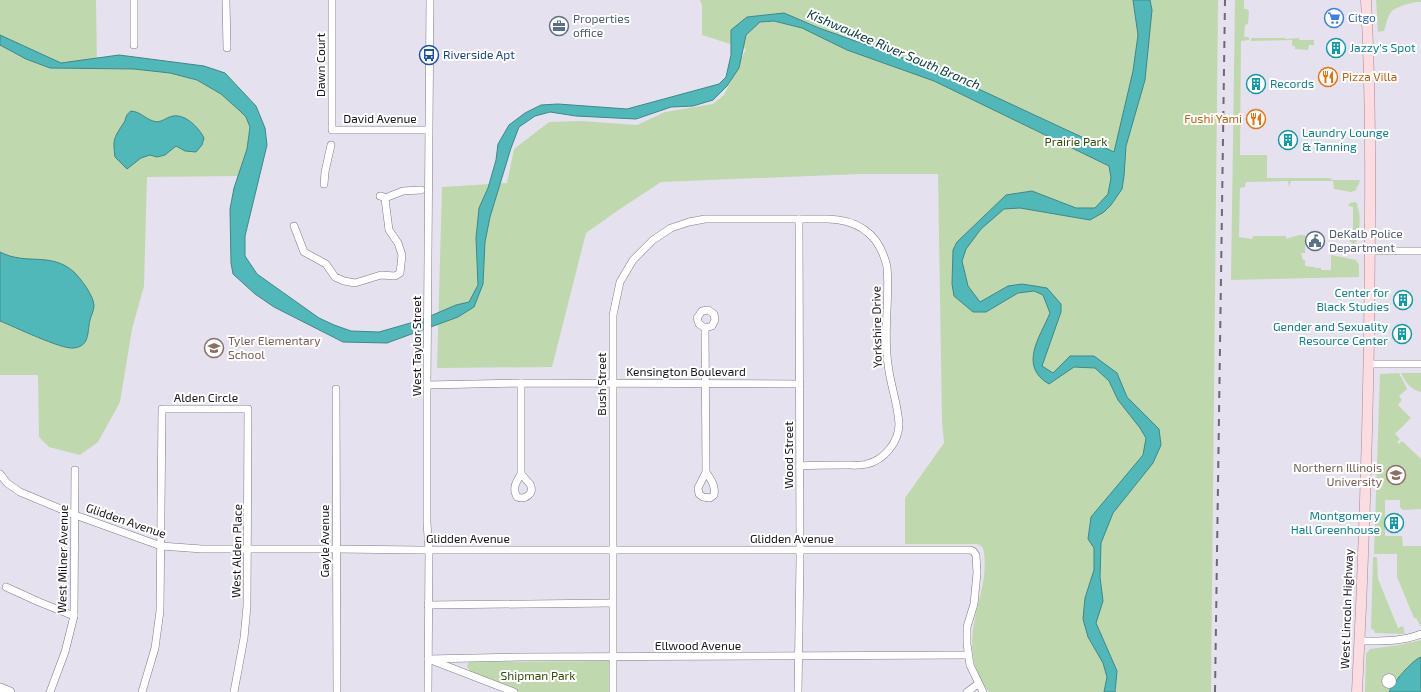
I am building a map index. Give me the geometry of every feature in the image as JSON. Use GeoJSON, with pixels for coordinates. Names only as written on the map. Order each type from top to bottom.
{"type":"FeatureCollection","features":[{"type":"Feature","properties":{"kind":"main road","name":"West Lincoln Highway"},"geometry":{"type":"LineString","coordinates":[[1357,692],[1360,641],[1370,251],[1370,115],[1366,0]]}},
{"type":"Feature","properties":{"kind":"street"},"geometry":{"type":"LineString","coordinates":[[134,0],[134,45]]}},
{"type":"Feature","properties":{"kind":"street"},"geometry":{"type":"LineString","coordinates":[[226,0],[227,48]]}},
{"type":"Feature","properties":{"kind":"street","name":"Dawn Court"},"geometry":{"type":"LineString","coordinates":[[332,0],[332,130]]}},
{"type":"Feature","properties":{"kind":"street","name":"West Taylor Street"},"geometry":{"type":"LineString","coordinates":[[428,692],[429,550],[427,523],[427,385],[430,0]]}},
{"type":"Feature","properties":{"kind":"street","name":"David Avenue"},"geometry":{"type":"LineString","coordinates":[[332,130],[428,130]]}},
{"type":"Feature","properties":{"kind":"street"},"geometry":{"type":"LineString","coordinates":[[324,184],[324,172],[332,145]]}},
{"type":"Feature","properties":{"kind":"street"},"geometry":{"type":"LineString","coordinates":[[294,226],[304,252],[326,264],[335,277],[344,281],[355,283],[381,275],[395,276],[400,273],[402,255],[398,243],[389,230],[387,204],[382,197],[403,191],[421,190]]}},
{"type":"Feature","properties":{"kind":"street","name":"Wood Street"},"geometry":{"type":"LineString","coordinates":[[798,692],[800,550],[799,219]]}},
{"type":"Feature","properties":{"kind":"street","name":"Bush Street"},"geometry":{"type":"LineString","coordinates":[[613,692],[613,315],[620,282],[637,255],[649,242],[672,228],[683,224],[700,220],[799,219]]}},
{"type":"Feature","properties":{"kind":"street","name":"Yorkshire Drive"},"geometry":{"type":"LineString","coordinates":[[799,219],[837,219],[854,223],[869,233],[880,246],[887,267],[887,353],[899,424],[897,436],[892,446],[884,455],[871,463],[859,465],[800,466]]}},
{"type":"Feature","properties":{"kind":"street"},"geometry":{"type":"LineString","coordinates":[[1370,251],[1421,251]]}},
{"type":"Feature","properties":{"kind":"street"},"geometry":{"type":"LineString","coordinates":[[705,328],[706,472]]}},
{"type":"Feature","properties":{"kind":"street"},"geometry":{"type":"LineString","coordinates":[[1368,364],[1421,364]]}},
{"type":"Feature","properties":{"kind":"street"},"geometry":{"type":"LineString","coordinates":[[521,383],[521,474]]}},
{"type":"Feature","properties":{"kind":"street","name":"Kensington Boulevard"},"geometry":{"type":"LineString","coordinates":[[427,385],[521,383],[800,384]]}},
{"type":"Feature","properties":{"kind":"street","name":"Gayle Avenue"},"geometry":{"type":"LineString","coordinates":[[336,389],[337,692]]}},
{"type":"Feature","properties":{"kind":"street","name":"Alden Circle"},"geometry":{"type":"LineString","coordinates":[[161,546],[162,409],[248,409]]}},
{"type":"Feature","properties":{"kind":"street","name":"West Alden Place"},"geometry":{"type":"LineString","coordinates":[[237,691],[246,625],[248,550],[248,409]]}},
{"type":"Feature","properties":{"kind":"street","name":"West Milner Avenue"},"geometry":{"type":"LineString","coordinates":[[50,692],[65,652],[74,616],[75,470]]}},
{"type":"Feature","properties":{"kind":"street","name":"Glidden Avenue"},"geometry":{"type":"LineString","coordinates":[[0,474],[7,483],[20,492],[75,515],[161,546],[248,550],[954,549],[973,551],[976,555],[977,562],[977,585],[974,604],[967,627],[968,655]]}},
{"type":"Feature","properties":{"kind":"street"},"geometry":{"type":"LineString","coordinates":[[142,692],[155,648],[158,630],[161,546]]}},
{"type":"Feature","properties":{"kind":"street"},"geometry":{"type":"LineString","coordinates":[[6,587],[74,616]]}},
{"type":"Feature","properties":{"kind":"street"},"geometry":{"type":"LineString","coordinates":[[428,605],[612,603]]}},
{"type":"Feature","properties":{"kind":"street"},"geometry":{"type":"LineString","coordinates":[[1360,641],[1405,639],[1421,634]]}},
{"type":"Feature","properties":{"kind":"street"},"geometry":{"type":"LineString","coordinates":[[968,655],[978,684],[983,692]]}},
{"type":"Feature","properties":{"kind":"street","name":"Ellwood Avenue"},"geometry":{"type":"LineString","coordinates":[[428,659],[521,657],[968,655]]}},
{"type":"Feature","properties":{"kind":"street"},"geometry":{"type":"LineString","coordinates":[[428,659],[514,692]]}},
{"type":"Feature","properties":{"kind":"street"},"geometry":{"type":"LineString","coordinates":[[967,692],[978,684]]}},
{"type":"Feature","properties":{"kind":"street"},"geometry":{"type":"LineString","coordinates":[[0,688],[10,692]]}},
{"type":"Feature","properties":{"kind":"green space"},"geometry":{"type":"Polygon","coordinates":[[[0,0],[96,0],[97,68],[173,73],[201,82],[215,89],[240,110],[249,122],[251,131],[249,144],[239,176],[147,177],[144,286],[132,329],[120,402],[98,442],[80,455],[49,447],[39,437],[38,375],[0,375],[0,0]]]}},
{"type":"Feature","properties":{"kind":"green space","name":"Prairie Park"},"geometry":{"type":"Polygon","coordinates":[[[700,0],[1218,0],[1211,692],[989,692],[982,683],[977,672],[972,649],[972,634],[984,578],[985,563],[983,548],[976,544],[905,544],[905,498],[944,443],[942,421],[938,174],[859,174],[661,182],[586,233],[552,367],[437,368],[442,187],[507,183],[514,149],[549,122],[581,121],[637,125],[665,112],[713,104],[724,95],[746,49],[702,35],[702,5],[700,0]]]}},
{"type":"Feature","properties":{"kind":"green space"},"geometry":{"type":"Polygon","coordinates":[[[1235,0],[1244,0],[1244,9],[1247,9],[1249,12],[1248,24],[1245,25],[1244,37],[1249,37],[1249,40],[1241,41],[1240,155],[1267,155],[1267,178],[1329,178],[1333,180],[1360,180],[1356,188],[1357,190],[1351,192],[1334,189],[1333,181],[1291,181],[1289,187],[1288,181],[1246,182],[1245,187],[1240,188],[1239,237],[1252,239],[1253,236],[1286,236],[1286,239],[1299,235],[1305,235],[1305,253],[1301,253],[1303,260],[1305,260],[1305,266],[1321,268],[1321,270],[1331,270],[1331,255],[1356,260],[1359,265],[1359,277],[1231,280],[1235,0]]]}},
{"type":"Feature","properties":{"kind":"green space"},"geometry":{"type":"Polygon","coordinates":[[[1376,0],[1421,0],[1421,2],[1409,3],[1393,10],[1388,17],[1384,31],[1378,32],[1376,0]]]}},
{"type":"Feature","properties":{"kind":"green space"},"geometry":{"type":"Polygon","coordinates":[[[1251,38],[1299,38],[1300,42],[1300,40],[1314,40],[1314,45],[1309,45],[1308,50],[1295,49],[1295,46],[1292,46],[1292,40],[1251,41],[1251,38]]]}},
{"type":"Feature","properties":{"kind":"green space"},"geometry":{"type":"Polygon","coordinates":[[[1355,202],[1358,204],[1360,224],[1356,243],[1353,244],[1349,240],[1353,240],[1353,207],[1348,206],[1350,203],[1355,202]]]}},
{"type":"Feature","properties":{"kind":"green space"},"geometry":{"type":"Polygon","coordinates":[[[1399,373],[1407,389],[1399,396],[1402,400],[1398,405],[1411,418],[1395,434],[1400,439],[1397,442],[1399,444],[1402,441],[1421,459],[1421,509],[1403,510],[1400,507],[1400,500],[1385,500],[1385,536],[1402,536],[1403,546],[1421,546],[1421,627],[1416,618],[1414,618],[1397,577],[1397,554],[1374,554],[1380,374],[1399,373]]]}},
{"type":"Feature","properties":{"kind":"green space"},"geometry":{"type":"Polygon","coordinates":[[[1401,373],[1421,373],[1421,392],[1409,385],[1401,373]]]}},
{"type":"Feature","properties":{"kind":"green space"},"geometry":{"type":"Polygon","coordinates":[[[1373,557],[1377,557],[1378,579],[1398,628],[1403,626],[1405,634],[1375,633],[1374,630],[1371,629],[1373,557]]]}},
{"type":"Feature","properties":{"kind":"green space"},"geometry":{"type":"Polygon","coordinates":[[[1421,640],[1421,692],[1365,692],[1366,654],[1370,649],[1421,640]]]}},
{"type":"Feature","properties":{"kind":"green space","name":"Shipman Park"},"geometry":{"type":"Polygon","coordinates":[[[609,661],[610,692],[519,692],[471,673],[467,666],[469,662],[609,661]]]}},
{"type":"Feature","properties":{"kind":"water"},"geometry":{"type":"Polygon","coordinates":[[[1133,0],[1150,0],[1152,10],[1145,80],[1126,146],[1122,189],[1104,212],[1090,220],[1020,208],[1004,209],[981,229],[966,249],[962,261],[968,286],[980,302],[1008,286],[1022,284],[1047,288],[1061,304],[1061,312],[1042,366],[1053,373],[1070,356],[1094,356],[1117,373],[1127,397],[1159,429],[1161,445],[1153,463],[1113,513],[1101,543],[1100,577],[1103,601],[1096,623],[1117,671],[1115,692],[1104,692],[1107,677],[1103,663],[1088,637],[1083,619],[1085,598],[1094,570],[1094,548],[1088,539],[1091,517],[1143,455],[1146,438],[1118,400],[1109,381],[1095,368],[1074,367],[1049,384],[1040,377],[1035,369],[1033,360],[1034,351],[1050,313],[1043,295],[1034,291],[1018,293],[986,312],[973,312],[954,296],[952,284],[953,250],[957,242],[1006,195],[1032,191],[1076,208],[1095,208],[1108,194],[1111,178],[1109,166],[934,81],[847,50],[802,28],[774,21],[760,22],[746,35],[739,68],[727,86],[713,100],[693,106],[671,107],[636,119],[576,116],[550,112],[535,116],[519,127],[490,217],[485,242],[483,284],[474,307],[458,317],[387,343],[343,342],[274,307],[255,294],[233,274],[231,263],[230,209],[234,188],[247,149],[250,127],[246,117],[221,94],[197,80],[170,73],[134,69],[50,68],[26,59],[0,45],[0,35],[61,63],[119,55],[204,66],[225,73],[256,106],[265,128],[267,145],[245,236],[245,256],[257,274],[319,318],[351,331],[379,332],[421,320],[456,305],[469,302],[478,285],[476,238],[479,208],[488,188],[496,160],[498,144],[509,125],[525,113],[541,105],[558,104],[627,109],[719,84],[726,77],[731,55],[731,30],[747,17],[784,13],[819,28],[942,72],[1114,152],[1133,71],[1138,35],[1133,0]]]}},
{"type":"Feature","properties":{"kind":"water"},"geometry":{"type":"Polygon","coordinates":[[[131,111],[156,122],[173,116],[183,117],[192,122],[202,134],[204,138],[202,145],[196,152],[185,151],[176,146],[165,155],[157,157],[150,155],[141,158],[127,169],[115,157],[114,140],[127,114],[131,111]]]}},
{"type":"Feature","properties":{"kind":"water"},"geometry":{"type":"Polygon","coordinates":[[[0,252],[20,258],[56,262],[65,266],[77,275],[90,293],[94,306],[87,338],[83,345],[68,348],[37,337],[0,321],[0,252]]]}},
{"type":"Feature","properties":{"kind":"water"},"geometry":{"type":"Polygon","coordinates":[[[1421,657],[1421,692],[1389,692],[1403,673],[1421,657]]]}},
{"type":"Feature","properties":{"kind":"railway"},"geometry":{"type":"LineString","coordinates":[[1215,692],[1225,0]]}},
{"type":"Feature","properties":{"kind":"place","name":"Citgo"},"geometry":{"type":"Point","coordinates":[1334,18]}},
{"type":"Feature","properties":{"kind":"place","name":"Properties office"},"geometry":{"type":"Point","coordinates":[559,26]}},
{"type":"Feature","properties":{"kind":"place","name":"Jazzy's Spot"},"geometry":{"type":"Point","coordinates":[1336,48]}},
{"type":"Feature","properties":{"kind":"place","name":"Riverside Apt"},"geometry":{"type":"Point","coordinates":[429,55]}},
{"type":"Feature","properties":{"kind":"place","name":"Pizza Villa"},"geometry":{"type":"Point","coordinates":[1328,77]}},
{"type":"Feature","properties":{"kind":"place","name":"Records"},"geometry":{"type":"Point","coordinates":[1256,84]}},
{"type":"Feature","properties":{"kind":"place","name":"Fushi Yami"},"geometry":{"type":"Point","coordinates":[1256,119]}},
{"type":"Feature","properties":{"kind":"place","name":"Laundry Lounge & Tanning"},"geometry":{"type":"Point","coordinates":[1288,140]}},
{"type":"Feature","properties":{"kind":"place","name":"DeKalb Police Department"},"geometry":{"type":"Point","coordinates":[1315,241]}},
{"type":"Feature","properties":{"kind":"place","name":"Center for Black Studies"},"geometry":{"type":"Point","coordinates":[1403,300]}},
{"type":"Feature","properties":{"kind":"place","name":"Gender and Sexuality Resource Center"},"geometry":{"type":"Point","coordinates":[1402,334]}},
{"type":"Feature","properties":{"kind":"place","name":"Tyler Elementary School"},"geometry":{"type":"Point","coordinates":[214,348]}},
{"type":"Feature","properties":{"kind":"place","name":"Northern Illinois University"},"geometry":{"type":"Point","coordinates":[1396,475]}},
{"type":"Feature","properties":{"kind":"place","name":"Montgomery Hall Greenhouse"},"geometry":{"type":"Point","coordinates":[1394,523]}},
{"type":"Feature","properties":{"kind":"water label","name":"Kishwaukee River South Branch"},"geometry":{"type":"Point","coordinates":[894,49]}}]}
